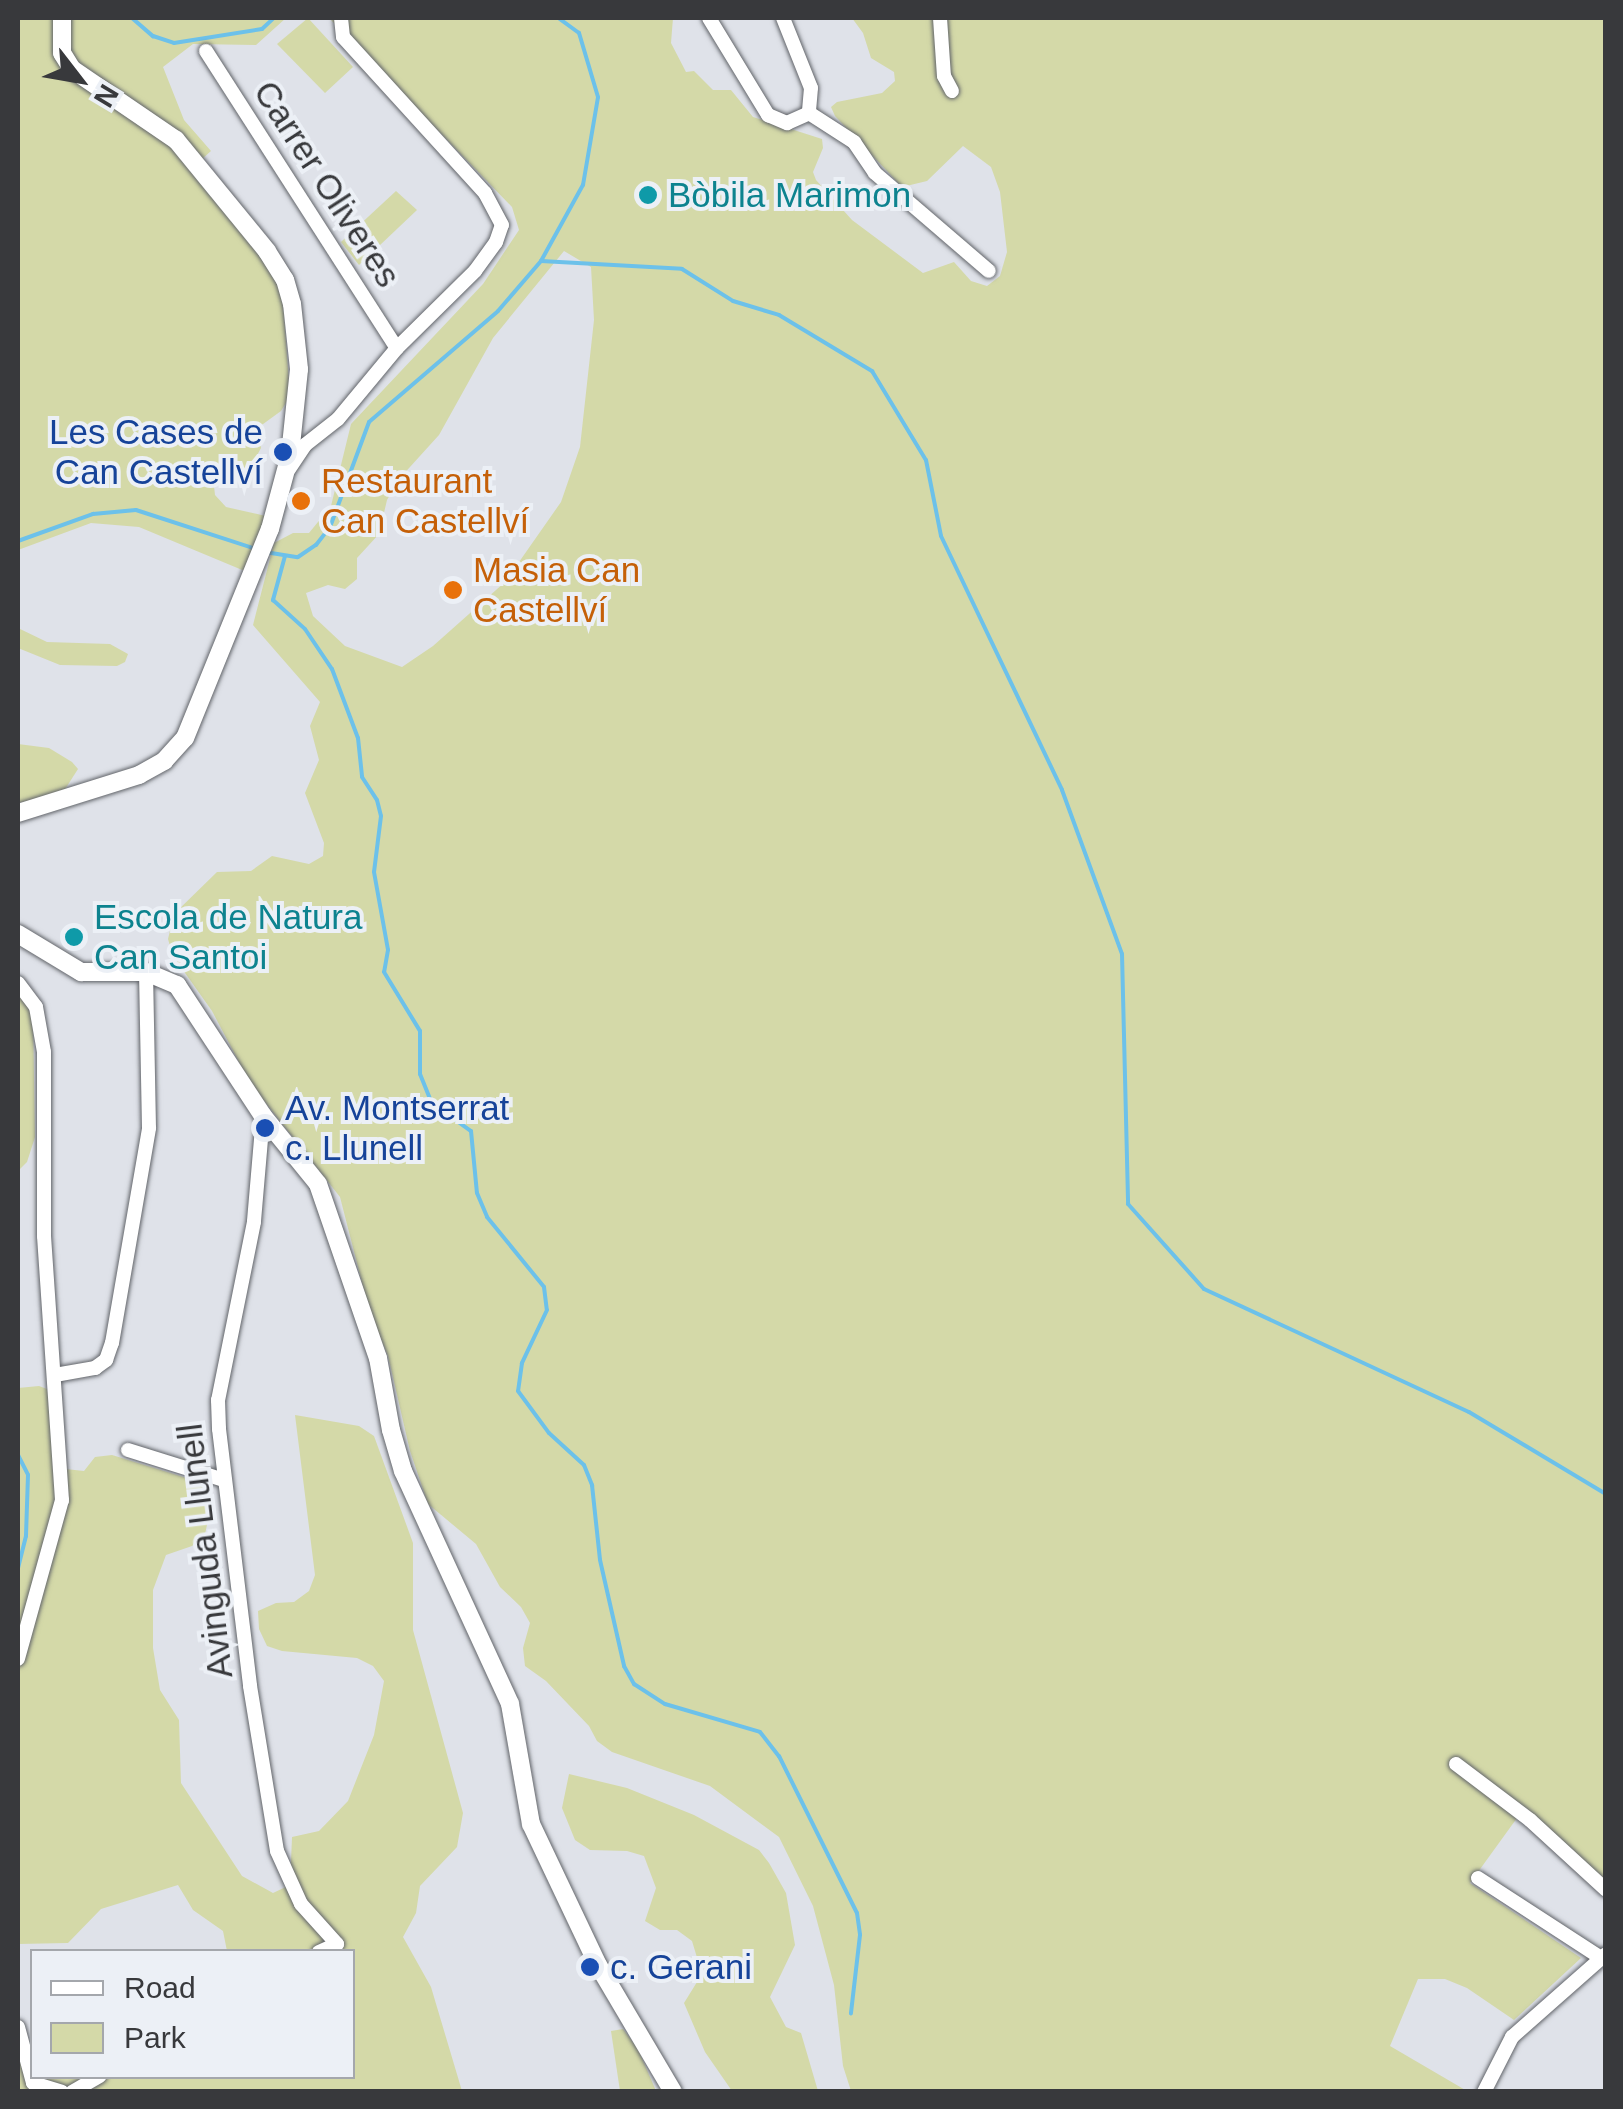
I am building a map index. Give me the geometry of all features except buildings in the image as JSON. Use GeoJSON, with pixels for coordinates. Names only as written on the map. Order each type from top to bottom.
{"type":"FeatureCollection","features":[{"type":"Feature","properties":{"kind":"street"},"geometry":{"type":"LineString","coordinates":[[18,813],[140,775],[173,754],[200,709],[225,633],[249,588],[270,530],[287,473],[299,352],[285,280],[256,237],[176,140],[72,68],[62,53],[62,18]]}},
{"type":"Feature","properties":{"kind":"street"},"geometry":{"type":"LineString","coordinates":[[287,473],[314,438],[328,430],[397,348],[474,270],[496,242],[502,220],[485,193],[342,37],[341,18]]}},
{"type":"Feature","properties":{"kind":"street"},"geometry":{"type":"LineString","coordinates":[[709,18],[768,115],[788,123],[810,113]]}},
{"type":"Feature","properties":{"kind":"street"},"geometry":{"type":"LineString","coordinates":[[783,18],[811,88],[810,113]]}},
{"type":"Feature","properties":{"kind":"street"},"geometry":{"type":"LineString","coordinates":[[940,18],[944,76],[952,91]]}},
{"type":"Feature","properties":{"kind":"street","name":"Carrer Oliveres"},"geometry":{"type":"LineString","coordinates":[[206,52],[397,348]]}},
{"type":"Feature","properties":{"kind":"street"},"geometry":{"type":"LineString","coordinates":[[810,113],[854,142],[875,173],[989,272]]}},
{"type":"Feature","properties":{"kind":"street"},"geometry":{"type":"LineString","coordinates":[[294,430],[328,430]]}},
{"type":"Feature","properties":{"kind":"street"},"geometry":{"type":"LineString","coordinates":[[294,430],[314,438]]}},
{"type":"Feature","properties":{"kind":"street"},"geometry":{"type":"LineString","coordinates":[[18,934],[81,972],[146,972],[182,991],[263,1116],[307,1169],[332,1214],[378,1358],[395,1448],[510,1704],[532,1824],[598,1965],[673,2092]]}},
{"type":"Feature","properties":{"kind":"street"},"geometry":{"type":"LineString","coordinates":[[56,1376],[95,1368],[106,1360],[112,1343],[149,1128],[146,972]]}},
{"type":"Feature","properties":{"kind":"street"},"geometry":{"type":"LineString","coordinates":[[18,983],[36,1008],[42,1032],[44,1236],[56,1376],[61,1511],[18,1659]]}},
{"type":"Feature","properties":{"kind":"street","name":"Avinguda Llunell"},"geometry":{"type":"LineString","coordinates":[[263,1116],[254,1222],[218,1400],[224,1480],[277,1851],[301,1904],[337,1944],[326,1949]]}},
{"type":"Feature","properties":{"kind":"street"},"geometry":{"type":"LineString","coordinates":[[128,1450],[224,1480]]}},
{"type":"Feature","properties":{"kind":"street"},"geometry":{"type":"LineString","coordinates":[[1456,1764],[1530,1820],[1606,1890]]}},
{"type":"Feature","properties":{"kind":"street"},"geometry":{"type":"LineString","coordinates":[[1478,1878],[1603,1956],[1512,2036],[1484,2092]]}},
{"type":"Feature","properties":{"kind":"street"},"geometry":{"type":"LineString","coordinates":[[18,2027],[30,2072]]}},
{"type":"Feature","properties":{"kind":"street"},"geometry":{"type":"LineString","coordinates":[[32,2079],[33,2083],[62,2092]]}},
{"type":"Feature","properties":{"kind":"street"},"geometry":{"type":"LineString","coordinates":[[72,2092],[95,2079]]}},
{"type":"Feature","properties":{"kind":"green space"},"geometry":{"type":"Polygon","coordinates":[[[18,18],[286,18],[256,45],[193,44],[163,67],[184,120],[211,151],[191,169],[252,243],[278,282],[283,301],[290,396],[281,411],[259,427],[261,448],[248,472],[219,478],[214,486],[215,495],[226,507],[270,517],[247,572],[139,527],[91,523],[18,550],[18,18]]]}},
{"type":"Feature","properties":{"kind":"green space"},"geometry":{"type":"Polygon","coordinates":[[[308,18],[353,67],[325,93],[277,44],[308,18]]]}},
{"type":"Feature","properties":{"kind":"green space"},"geometry":{"type":"Polygon","coordinates":[[[329,18],[673,18],[671,43],[686,72],[694,71],[713,90],[731,90],[753,117],[822,139],[823,148],[813,172],[852,220],[923,273],[954,262],[971,281],[987,286],[1000,276],[1007,252],[1000,192],[991,167],[963,146],[927,181],[902,187],[835,116],[831,107],[837,102],[882,93],[895,81],[894,72],[871,58],[863,33],[852,18],[1605,18],[1605,1884],[1525,1807],[1470,1883],[1581,1958],[1514,2020],[1467,1988],[1445,1979],[1418,1979],[1390,2046],[1467,2091],[851,2091],[843,2066],[834,1985],[813,1906],[779,1837],[710,1786],[612,1752],[597,1741],[589,1726],[546,1681],[525,1666],[523,1648],[530,1623],[521,1607],[500,1587],[476,1544],[428,1504],[410,1451],[388,1356],[369,1310],[340,1197],[250,1083],[212,1011],[173,956],[168,939],[174,914],[217,872],[251,871],[272,856],[309,864],[323,856],[324,843],[305,793],[319,760],[310,726],[320,702],[253,625],[274,543],[293,533],[309,533],[331,506],[351,424],[483,284],[519,230],[512,207],[329,18]],[[564,251],[493,338],[439,435],[400,478],[387,500],[379,534],[357,558],[357,579],[345,589],[328,585],[306,593],[313,616],[345,646],[402,667],[433,646],[505,582],[561,502],[580,447],[594,320],[591,267],[564,251]]]}},
{"type":"Feature","properties":{"kind":"green space"},"geometry":{"type":"Polygon","coordinates":[[[396,191],[417,210],[359,265],[341,242],[396,191]]]}},
{"type":"Feature","properties":{"kind":"green space"},"geometry":{"type":"Polygon","coordinates":[[[18,628],[47,642],[110,644],[128,654],[125,662],[117,666],[60,665],[18,648],[18,628]]]}},
{"type":"Feature","properties":{"kind":"green space"},"geometry":{"type":"Polygon","coordinates":[[[18,744],[49,748],[72,762],[78,769],[62,794],[18,803],[18,744]]]}},
{"type":"Feature","properties":{"kind":"green space"},"geometry":{"type":"Polygon","coordinates":[[[18,993],[33,1015],[35,1137],[27,1162],[18,1171],[18,993]]]}},
{"type":"Feature","properties":{"kind":"green space"},"geometry":{"type":"Polygon","coordinates":[[[18,1388],[47,1389],[56,1468],[84,1471],[95,1457],[112,1455],[190,1479],[205,1488],[209,1516],[205,1534],[192,1546],[166,1555],[153,1590],[153,1648],[160,1690],[179,1720],[181,1783],[242,1876],[273,1893],[290,1885],[292,1837],[319,1831],[348,1801],[374,1735],[384,1681],[373,1666],[357,1658],[267,1646],[259,1629],[258,1611],[276,1603],[294,1602],[309,1591],[315,1575],[295,1415],[359,1426],[374,1436],[413,1543],[413,1630],[463,1813],[457,1847],[420,1886],[416,1913],[403,1937],[431,1987],[462,2091],[18,2091],[18,2055],[30,2052],[30,2079],[355,2079],[355,1949],[227,1949],[223,1931],[193,1910],[178,1885],[101,1909],[68,1943],[18,1944],[18,1388]]]}},
{"type":"Feature","properties":{"kind":"green space"},"geometry":{"type":"Polygon","coordinates":[[[569,1774],[627,1788],[694,1815],[759,1850],[786,1893],[795,1945],[770,1997],[786,2027],[801,2033],[818,2091],[732,2091],[705,2052],[684,2003],[702,1974],[692,1941],[677,1930],[660,1930],[645,1921],[656,1888],[644,1856],[627,1851],[590,1850],[575,1840],[562,1808],[569,1774]]]}},
{"type":"Feature","properties":{"kind":"green space"},"geometry":{"type":"Polygon","coordinates":[[[623,2029],[638,2049],[656,2091],[620,2091],[611,2031],[623,2029]]]}},
{"type":"Feature","properties":{"kind":"waterway"},"geometry":{"type":"LineString","coordinates":[[132,18],[153,36],[174,43],[262,29],[274,18]]}},
{"type":"Feature","properties":{"kind":"waterway"},"geometry":{"type":"LineString","coordinates":[[265,552],[298,557],[316,545],[330,527],[369,422],[498,311],[541,261],[583,185],[598,97],[579,33],[558,18]]}},
{"type":"Feature","properties":{"kind":"waterway"},"geometry":{"type":"LineString","coordinates":[[541,261],[682,269],[733,301],[779,315],[872,371],[926,460],[941,536],[1062,790],[1122,954],[1128,1204],[1204,1289],[1469,1412],[1606,1494]]}},
{"type":"Feature","properties":{"kind":"waterway"},"geometry":{"type":"LineString","coordinates":[[18,541],[93,514],[136,510],[256,549]]}},
{"type":"Feature","properties":{"kind":"waterway"},"geometry":{"type":"LineString","coordinates":[[285,556],[273,600],[305,629],[332,669],[358,738],[362,777],[377,800],[381,816],[374,872],[388,950],[384,972],[420,1031],[420,1074],[432,1103],[471,1131],[477,1193],[487,1217],[544,1287],[547,1310],[522,1363],[518,1391],[549,1433],[584,1465],[592,1485],[600,1560],[624,1666],[634,1684],[665,1704],[760,1732],[779,1756],[857,1913],[860,1935],[851,2013]]}},
{"type":"Feature","properties":{"kind":"waterway"},"geometry":{"type":"LineString","coordinates":[[18,1455],[28,1475],[26,1536],[18,1569]]}},
{"type":"Feature","properties":{"kind":"place","name":"Bòbila Marimon"},"geometry":{"type":"Point","coordinates":[648,195]}},
{"type":"Feature","properties":{"kind":"place","name":"Les Cases de Can Castellví"},"geometry":{"type":"Point","coordinates":[283,452]}},
{"type":"Feature","properties":{"kind":"place","name":"Restaurant Can Castellví"},"geometry":{"type":"Point","coordinates":[301,501]}},
{"type":"Feature","properties":{"kind":"place","name":"Masia Can Castellví"},"geometry":{"type":"Point","coordinates":[453,590]}},
{"type":"Feature","properties":{"kind":"place","name":"Escola de Natura Can Santoi"},"geometry":{"type":"Point","coordinates":[74,937]}},
{"type":"Feature","properties":{"kind":"place","name":"Av. Montserrat c. Llunell"},"geometry":{"type":"Point","coordinates":[265,1128]}},
{"type":"Feature","properties":{"kind":"place","name":"c. Gerani"},"geometry":{"type":"Point","coordinates":[590,1967]}}]}
